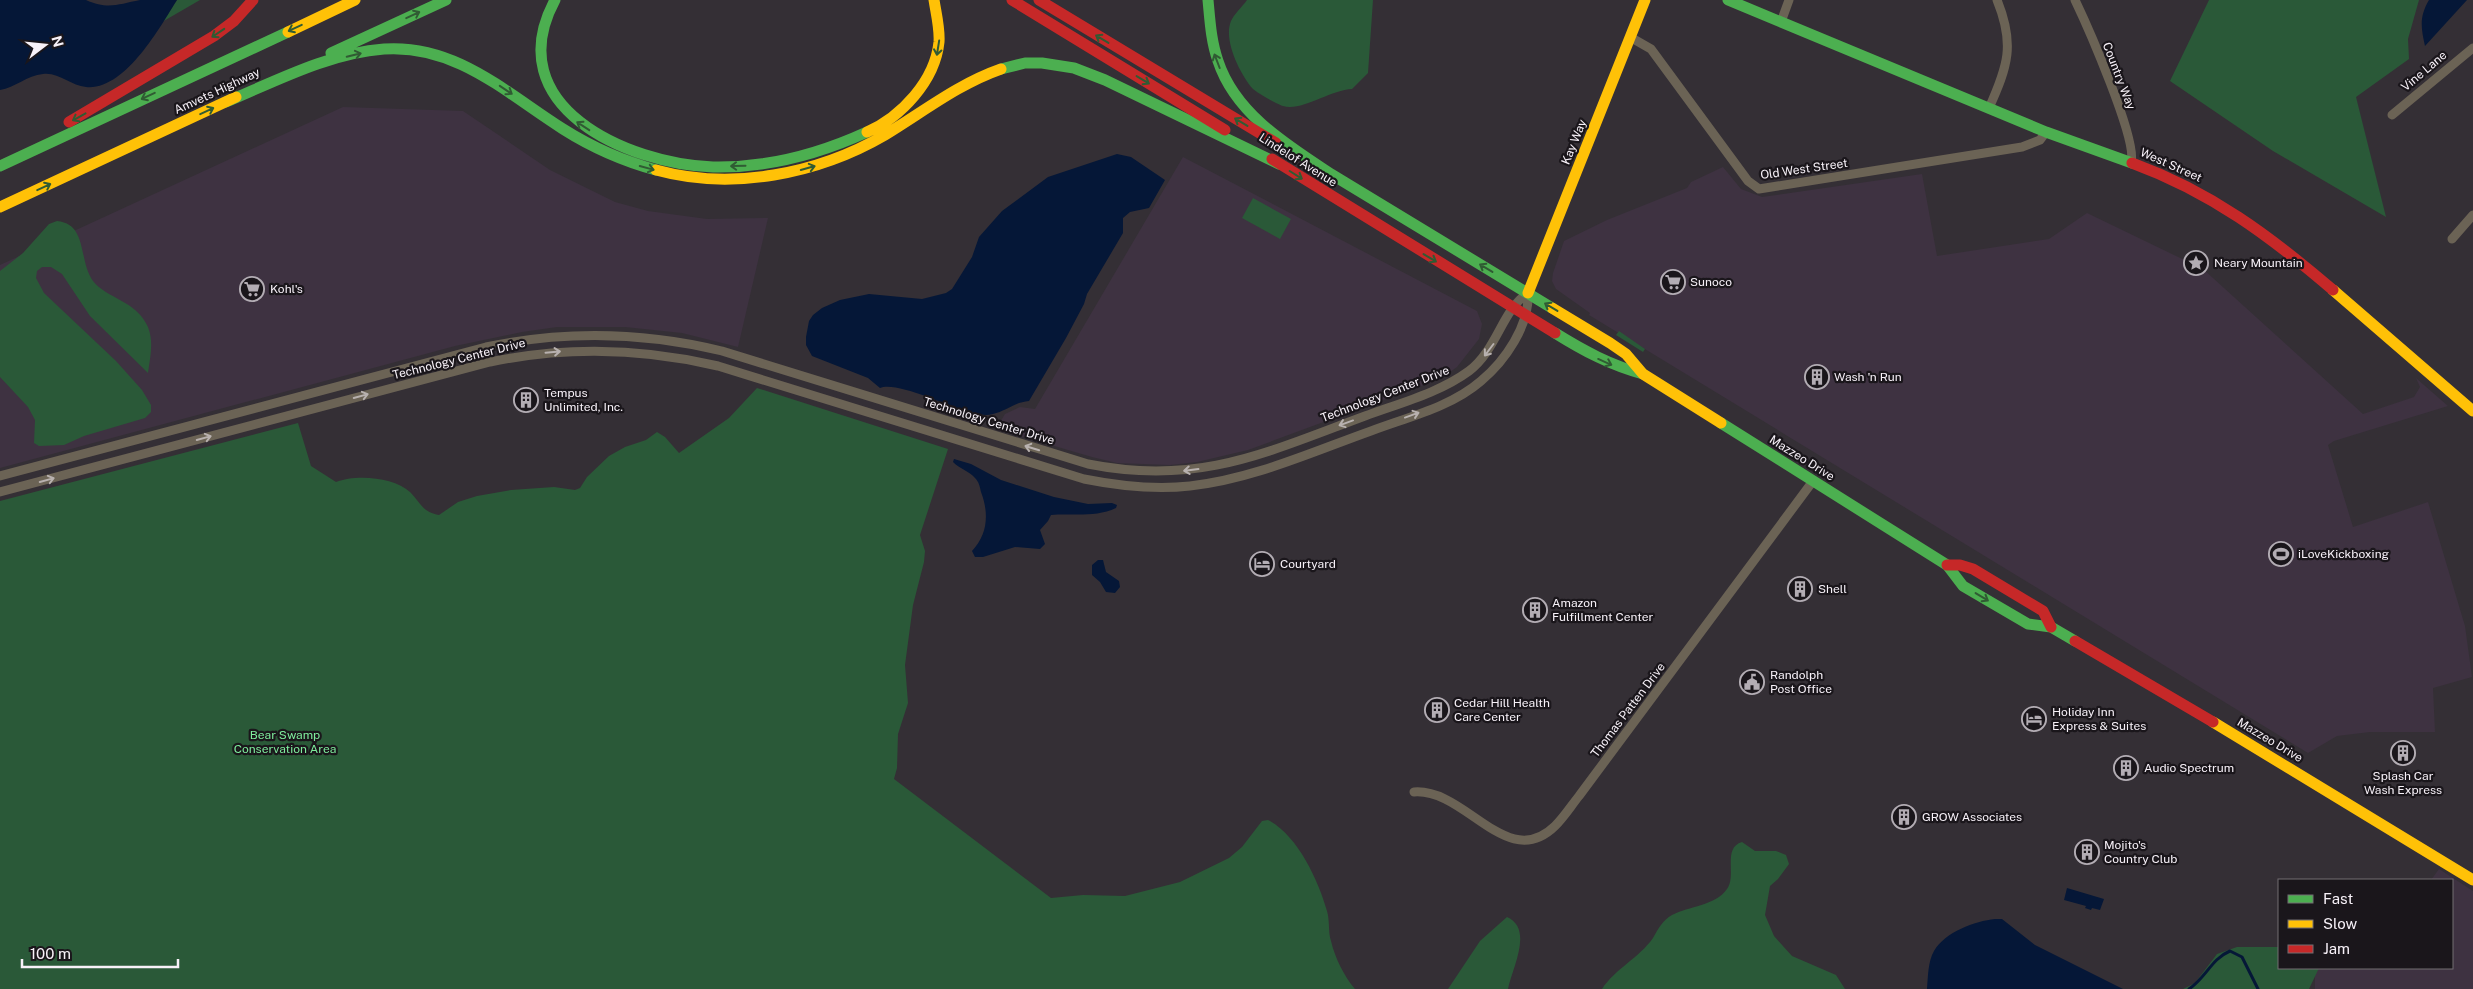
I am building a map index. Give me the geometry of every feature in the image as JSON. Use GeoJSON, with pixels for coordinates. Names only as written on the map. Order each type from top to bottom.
{"type":"FeatureCollection","features":[{"type":"Feature","properties":{"kind":"main road"},"geometry":{"type":"LineString","coordinates":[[0,159],[110,99],[214,36],[234,21],[253,0]]}},
{"type":"Feature","properties":{"kind":"main road","name":"Amvets Highway"},"geometry":{"type":"LineString","coordinates":[[0,166],[355,0]]}},
{"type":"Feature","properties":{"kind":"main road","name":"Amvets Highway"},"geometry":{"type":"LineString","coordinates":[[0,207],[446,0]]}},
{"type":"Feature","properties":{"kind":"main road"},"geometry":{"type":"LineString","coordinates":[[555,0],[543,32],[543,69],[554,96],[573,119],[604,138],[642,154],[683,163],[722,167],[774,163],[832,148],[868,131],[907,105],[927,82],[936,61],[939,48],[939,26],[934,0]]}},
{"type":"Feature","properties":{"kind":"main road","name":"Lindelof Avenue"},"geometry":{"type":"LineString","coordinates":[[1012,0],[1570,342]]}},
{"type":"Feature","properties":{"kind":"main road","name":"Lindelof Avenue"},"geometry":{"type":"LineString","coordinates":[[1039,0],[1575,322]]}},
{"type":"Feature","properties":{"kind":"main road"},"geometry":{"type":"LineString","coordinates":[[1208,0],[1210,39],[1214,54],[1223,76],[1239,102],[1264,128],[1337,178]]}},
{"type":"Feature","properties":{"kind":"main road","name":"Kay Way"},"geometry":{"type":"LineString","coordinates":[[1528,293],[1645,0]]}},
{"type":"Feature","properties":{"kind":"main road","name":"West Street"},"geometry":{"type":"LineString","coordinates":[[1728,0],[2046,132],[2131,162],[2214,200],[2269,236],[2473,411]]}},
{"type":"Feature","properties":{"kind":"main road"},"geometry":{"type":"LineString","coordinates":[[226,102],[337,60],[383,50],[422,51],[455,60],[470,67],[576,136],[618,158],[661,172],[684,176],[714,179],[746,179],[786,174],[836,159],[867,146],[998,69],[1025,63],[1046,63],[1080,70],[1279,164]]}},
{"type":"Feature","properties":{"kind":"main road","name":"Mazzeo Drive"},"geometry":{"type":"LineString","coordinates":[[1575,322],[1618,348],[1643,374],[1947,565],[1963,586],[2034,626],[2051,626]]}},
{"type":"Feature","properties":{"kind":"main road","name":"Mazzeo Drive"},"geometry":{"type":"LineString","coordinates":[[1570,342],[1608,364],[1643,374]]}},
{"type":"Feature","properties":{"kind":"main road","name":"Mazzeo Drive"},"geometry":{"type":"LineString","coordinates":[[1947,565],[1960,565],[1980,573],[2042,611],[2051,626],[2277,759],[2473,880]]}},
{"type":"Feature","properties":{"kind":"street"},"geometry":{"type":"LineString","coordinates":[[1781,22],[1789,0]]}},
{"type":"Feature","properties":{"kind":"street"},"geometry":{"type":"LineString","coordinates":[[1989,108],[2007,59],[2009,46],[2007,25],[1997,0]]}},
{"type":"Feature","properties":{"kind":"street","name":"Country Way"},"geometry":{"type":"LineString","coordinates":[[2075,0],[2124,124],[2132,149],[2131,162]]}},
{"type":"Feature","properties":{"kind":"street","name":"Old West Street"},"geometry":{"type":"LineString","coordinates":[[1630,37],[1651,49],[1748,181],[1759,189],[2022,147],[2040,140],[2046,132]]}},
{"type":"Feature","properties":{"kind":"street","name":"Vine Lane"},"geometry":{"type":"LineString","coordinates":[[2392,115],[2473,48]]}},
{"type":"Feature","properties":{"kind":"street"},"geometry":{"type":"LineString","coordinates":[[2452,239],[2473,215]]}},
{"type":"Feature","properties":{"kind":"street","name":"Technology Center Drive"},"geometry":{"type":"LineString","coordinates":[[0,476],[486,347],[542,338],[589,335],[662,338],[722,351],[1088,464],[1133,472],[1188,471],[1216,467],[1268,452],[1445,385],[1470,370],[1483,357],[1495,342],[1513,308],[1528,293]]}},
{"type":"Feature","properties":{"kind":"street","name":"Technology Center Drive"},"geometry":{"type":"LineString","coordinates":[[0,492],[490,362],[535,354],[599,350],[659,354],[718,366],[1084,479],[1132,488],[1190,486],[1228,480],[1273,467],[1432,408],[1463,394],[1480,382],[1500,362],[1526,316],[1528,293]]}},
{"type":"Feature","properties":{"kind":"street","name":"Thomas Patten Drive"},"geometry":{"type":"LineString","coordinates":[[1414,792],[1428,792],[1441,795],[1497,832],[1513,839],[1534,839],[1550,830],[1574,802],[1813,481]]}},
{"type":"Feature","properties":{"kind":"shaded area"},"geometry":{"type":"Polygon","coordinates":[[[343,107],[463,111],[550,170],[615,202],[648,211],[707,219],[768,218],[738,347],[682,333],[625,327],[557,327],[522,332],[455,346],[0,468],[0,265],[343,107]]]}},
{"type":"Feature","properties":{"kind":"shaded area"},"geometry":{"type":"Polygon","coordinates":[[[1183,157],[1477,311],[1482,324],[1479,339],[1457,367],[1440,379],[1248,450],[1197,462],[1170,465],[1117,463],[996,429],[1005,414],[1020,407],[1035,409],[1183,157]]]}},
{"type":"Feature","properties":{"kind":"shaded area"},"geometry":{"type":"Polygon","coordinates":[[[1723,167],[1741,189],[1762,197],[1922,174],[1937,256],[2049,239],[2087,213],[2203,269],[2363,414],[2414,397],[2420,387],[2416,378],[2448,406],[2334,441],[2328,445],[2353,527],[2428,502],[2465,626],[2472,677],[2433,688],[2435,732],[2370,732],[2337,736],[2308,753],[1589,315],[1590,313],[1556,289],[1552,281],[1553,273],[1564,241],[1607,220],[1687,188],[1691,182],[1723,167]]]}},
{"type":"Feature","properties":{"kind":"shaded area"},"geometry":{"type":"Polygon","coordinates":[[[2439,869],[2473,891],[2473,989],[2315,989],[2315,969],[2453,969],[2453,879],[2432,879],[2439,869]]]}},
{"type":"Feature","properties":{"kind":"green space"},"geometry":{"type":"Polygon","coordinates":[[[177,0],[200,0],[162,22],[177,0]]]}},
{"type":"Feature","properties":{"kind":"green space"},"geometry":{"type":"Polygon","coordinates":[[[1247,0],[1373,0],[1368,73],[1352,89],[1343,90],[1298,106],[1283,106],[1262,95],[1253,89],[1243,75],[1234,56],[1229,38],[1231,21],[1247,0]]]}},
{"type":"Feature","properties":{"kind":"green space"},"geometry":{"type":"Polygon","coordinates":[[[2209,0],[2419,0],[2408,39],[2409,59],[2356,97],[2386,217],[2273,151],[2170,81],[2209,0]]]}},
{"type":"Feature","properties":{"kind":"green space"},"geometry":{"type":"Polygon","coordinates":[[[1253,198],[1291,219],[1280,239],[1242,218],[1253,198]]]}},
{"type":"Feature","properties":{"kind":"green space"},"geometry":{"type":"Polygon","coordinates":[[[57,221],[67,224],[74,229],[81,244],[88,273],[93,281],[106,292],[129,305],[143,318],[151,338],[148,373],[90,316],[62,274],[51,267],[42,267],[37,271],[36,278],[44,293],[116,361],[142,390],[151,405],[151,412],[145,418],[84,436],[64,445],[39,446],[34,443],[35,420],[28,407],[0,377],[0,271],[23,253],[49,224],[57,221]]]}},
{"type":"Feature","properties":{"kind":"green space"},"geometry":{"type":"Polygon","coordinates":[[[1619,331],[1645,349],[1643,352],[1616,335],[1619,331]]]}},
{"type":"Feature","properties":{"kind":"green space","name":"Bear Swamp Conservation Area"},"geometry":{"type":"Polygon","coordinates":[[[757,388],[948,449],[920,535],[925,551],[924,562],[913,605],[905,665],[908,703],[898,734],[897,768],[894,779],[1051,898],[1083,895],[1125,896],[1180,882],[1229,858],[1242,847],[1262,821],[1268,820],[1288,836],[1312,872],[1327,911],[1330,938],[1337,960],[1355,989],[0,989],[0,501],[298,423],[311,466],[336,482],[354,478],[374,478],[394,483],[410,492],[429,512],[439,515],[458,502],[477,496],[511,490],[554,487],[575,490],[580,488],[587,477],[609,456],[625,447],[646,440],[657,432],[665,437],[679,453],[729,418],[757,388]]]}},
{"type":"Feature","properties":{"kind":"green space"},"geometry":{"type":"Polygon","coordinates":[[[1742,842],[1755,851],[1776,851],[1786,855],[1789,864],[1770,886],[1765,915],[1774,936],[1792,956],[1836,975],[1845,989],[1602,989],[1613,975],[1641,952],[1666,919],[1722,895],[1730,883],[1733,850],[1736,845],[1742,842]]]}},
{"type":"Feature","properties":{"kind":"green space"},"geometry":{"type":"Polygon","coordinates":[[[1507,917],[1515,923],[1519,930],[1520,940],[1517,960],[1508,989],[1448,989],[1480,941],[1507,917]]]}},
{"type":"Feature","properties":{"kind":"green space"},"geometry":{"type":"Polygon","coordinates":[[[2237,947],[2278,947],[2278,969],[2319,969],[2309,989],[2183,989],[2195,983],[2217,954],[2237,947]]]}},
{"type":"Feature","properties":{"kind":"water"},"geometry":{"type":"Polygon","coordinates":[[[0,0],[86,0],[107,5],[140,0],[177,0],[140,55],[114,79],[100,86],[86,87],[54,75],[43,74],[0,90],[0,0]]]}},
{"type":"Feature","properties":{"kind":"water"},"geometry":{"type":"Polygon","coordinates":[[[2429,0],[2467,0],[2425,46],[2422,23],[2429,0]]]}},
{"type":"Feature","properties":{"kind":"water"},"geometry":{"type":"Polygon","coordinates":[[[1117,154],[1131,157],[1165,180],[1149,208],[1130,212],[1123,218],[1123,233],[1087,294],[1084,304],[1066,338],[1029,401],[1019,403],[993,414],[977,414],[908,390],[880,388],[868,378],[812,356],[806,345],[809,321],[822,308],[840,300],[869,294],[922,299],[946,293],[952,289],[972,257],[979,237],[1002,211],[1048,177],[1117,154]]]}},
{"type":"Feature","properties":{"kind":"water"},"geometry":{"type":"Polygon","coordinates":[[[954,459],[971,464],[1001,480],[1054,497],[1088,504],[1112,503],[1117,505],[1116,508],[1100,513],[1051,515],[1040,530],[1045,544],[1040,549],[1015,547],[983,557],[975,557],[972,551],[981,538],[986,523],[984,500],[976,480],[953,462],[954,459]]]}},
{"type":"Feature","properties":{"kind":"water"},"geometry":{"type":"Polygon","coordinates":[[[1098,560],[1103,560],[1106,572],[1119,581],[1120,587],[1115,593],[1106,592],[1100,582],[1092,575],[1092,565],[1098,560]]]}},
{"type":"Feature","properties":{"kind":"water"},"geometry":{"type":"Polygon","coordinates":[[[2067,888],[2104,899],[2100,910],[2092,908],[2091,910],[2085,908],[2086,906],[2064,900],[2067,888]]]}},
{"type":"Feature","properties":{"kind":"water"},"geometry":{"type":"Polygon","coordinates":[[[2002,919],[2035,945],[2123,989],[1927,989],[1931,959],[1939,944],[1945,938],[1961,929],[1979,922],[2002,919]]]}},
{"type":"Feature","properties":{"kind":"waterway"},"geometry":{"type":"LineString","coordinates":[[2189,989],[2200,980],[2223,954],[2230,951],[2242,957],[2258,989]]}},
{"type":"Feature","properties":{"kind":"traffic: fast"},"geometry":{"type":"LineString","coordinates":[[331,53],[446,0]]}},
{"type":"Feature","properties":{"kind":"traffic: fast"},"geometry":{"type":"LineString","coordinates":[[555,0],[542,37],[544,70],[557,99],[580,122],[610,141],[644,155],[679,163],[733,167],[792,158],[830,147],[867,132]]}},
{"type":"Feature","properties":{"kind":"traffic: fast"},"geometry":{"type":"LineString","coordinates":[[1208,0],[1211,31],[1218,61],[1226,81],[1238,98],[1267,129],[1337,178]]}},
{"type":"Feature","properties":{"kind":"traffic: fast"},"geometry":{"type":"LineString","coordinates":[[1728,0],[2046,132],[2132,163]]}},
{"type":"Feature","properties":{"kind":"traffic: fast"},"geometry":{"type":"LineString","coordinates":[[0,166],[288,32]]}},
{"type":"Feature","properties":{"kind":"traffic: fast"},"geometry":{"type":"LineString","coordinates":[[226,102],[303,69],[343,56],[384,49],[410,50],[434,54],[457,63],[479,74],[563,129],[597,148],[656,170]]}},
{"type":"Feature","properties":{"kind":"traffic: fast"},"geometry":{"type":"LineString","coordinates":[[1001,69],[1025,63],[1042,63],[1074,68],[1105,80],[1279,164]]}},
{"type":"Feature","properties":{"kind":"traffic: fast"},"geometry":{"type":"LineString","coordinates":[[1331,174],[1552,308]]}},
{"type":"Feature","properties":{"kind":"traffic: fast"},"geometry":{"type":"LineString","coordinates":[[1555,333],[1598,357],[1643,374]]}},
{"type":"Feature","properties":{"kind":"traffic: fast"},"geometry":{"type":"LineString","coordinates":[[1721,423],[1947,565],[1963,586],[2028,624],[2051,627],[2075,641]]}},
{"type":"Feature","properties":{"kind":"traffic: slow"},"geometry":{"type":"LineString","coordinates":[[288,32],[355,0]]}},
{"type":"Feature","properties":{"kind":"traffic: slow"},"geometry":{"type":"LineString","coordinates":[[867,132],[892,117],[904,107],[923,84],[931,70],[939,42],[934,0]]}},
{"type":"Feature","properties":{"kind":"traffic: slow"},"geometry":{"type":"LineString","coordinates":[[1528,293],[1645,0]]}},
{"type":"Feature","properties":{"kind":"traffic: slow"},"geometry":{"type":"LineString","coordinates":[[656,170],[714,179],[774,175],[803,169],[859,149],[885,135],[955,90],[1001,69]]}},
{"type":"Feature","properties":{"kind":"traffic: slow"},"geometry":{"type":"LineString","coordinates":[[0,207],[236,97]]}},
{"type":"Feature","properties":{"kind":"traffic: slow"},"geometry":{"type":"LineString","coordinates":[[2333,290],[2473,411]]}},
{"type":"Feature","properties":{"kind":"traffic: slow"},"geometry":{"type":"LineString","coordinates":[[1552,308],[1610,343],[1626,354],[1643,374],[1721,423]]}},
{"type":"Feature","properties":{"kind":"traffic: slow"},"geometry":{"type":"LineString","coordinates":[[2213,722],[2473,880]]}},
{"type":"Feature","properties":{"kind":"traffic: jam"},"geometry":{"type":"LineString","coordinates":[[69,122],[214,36],[234,21],[253,0]]}},
{"type":"Feature","properties":{"kind":"traffic: jam"},"geometry":{"type":"LineString","coordinates":[[1012,0],[1225,130]]}},
{"type":"Feature","properties":{"kind":"traffic: jam"},"geometry":{"type":"LineString","coordinates":[[1039,0],[1276,143]]}},
{"type":"Feature","properties":{"kind":"traffic: jam"},"geometry":{"type":"LineString","coordinates":[[1272,159],[1555,333]]}},
{"type":"Feature","properties":{"kind":"traffic: jam"},"geometry":{"type":"LineString","coordinates":[[2132,163],[2188,187],[2238,217],[2286,251],[2333,290]]}},
{"type":"Feature","properties":{"kind":"traffic: jam"},"geometry":{"type":"LineString","coordinates":[[1947,565],[1960,565],[1973,569],[2043,611],[2051,627]]}},
{"type":"Feature","properties":{"kind":"traffic: jam"},"geometry":{"type":"LineString","coordinates":[[2075,641],[2213,722]]}},
{"type":"Feature","properties":{"kind":"place","name":"Neary Mountain"},"geometry":{"type":"Point","coordinates":[2196,263]}},
{"type":"Feature","properties":{"kind":"place","name":"Sunoco"},"geometry":{"type":"Point","coordinates":[1673,282]}},
{"type":"Feature","properties":{"kind":"place","name":"Kohl's"},"geometry":{"type":"Point","coordinates":[252,289]}},
{"type":"Feature","properties":{"kind":"place","name":"Wash 'n Run"},"geometry":{"type":"Point","coordinates":[1817,377]}},
{"type":"Feature","properties":{"kind":"place","name":"Tempus Unlimited, Inc."},"geometry":{"type":"Point","coordinates":[526,400]}},
{"type":"Feature","properties":{"kind":"place","name":"iLoveKickboxing"},"geometry":{"type":"Point","coordinates":[2281,554]}},
{"type":"Feature","properties":{"kind":"place","name":"Courtyard"},"geometry":{"type":"Point","coordinates":[1262,564]}},
{"type":"Feature","properties":{"kind":"place","name":"Shell"},"geometry":{"type":"Point","coordinates":[1800,589]}},
{"type":"Feature","properties":{"kind":"place","name":"Amazon Fulfillment Center"},"geometry":{"type":"Point","coordinates":[1535,610]}},
{"type":"Feature","properties":{"kind":"place","name":"Randolph Post Office"},"geometry":{"type":"Point","coordinates":[1752,682]}},
{"type":"Feature","properties":{"kind":"place","name":"Cedar Hill Health Care Center"},"geometry":{"type":"Point","coordinates":[1437,710]}},
{"type":"Feature","properties":{"kind":"place","name":"Holiday Inn Express & Suites"},"geometry":{"type":"Point","coordinates":[2034,719]}},
{"type":"Feature","properties":{"kind":"place","name":"Splash Car Wash Express"},"geometry":{"type":"Point","coordinates":[2403,753]}},
{"type":"Feature","properties":{"kind":"place","name":"Audio Spectrum"},"geometry":{"type":"Point","coordinates":[2126,768]}},
{"type":"Feature","properties":{"kind":"place","name":"GROW Associates"},"geometry":{"type":"Point","coordinates":[1904,817]}},
{"type":"Feature","properties":{"kind":"place","name":"Mojito's Country Club"},"geometry":{"type":"Point","coordinates":[2087,852]}}]}
